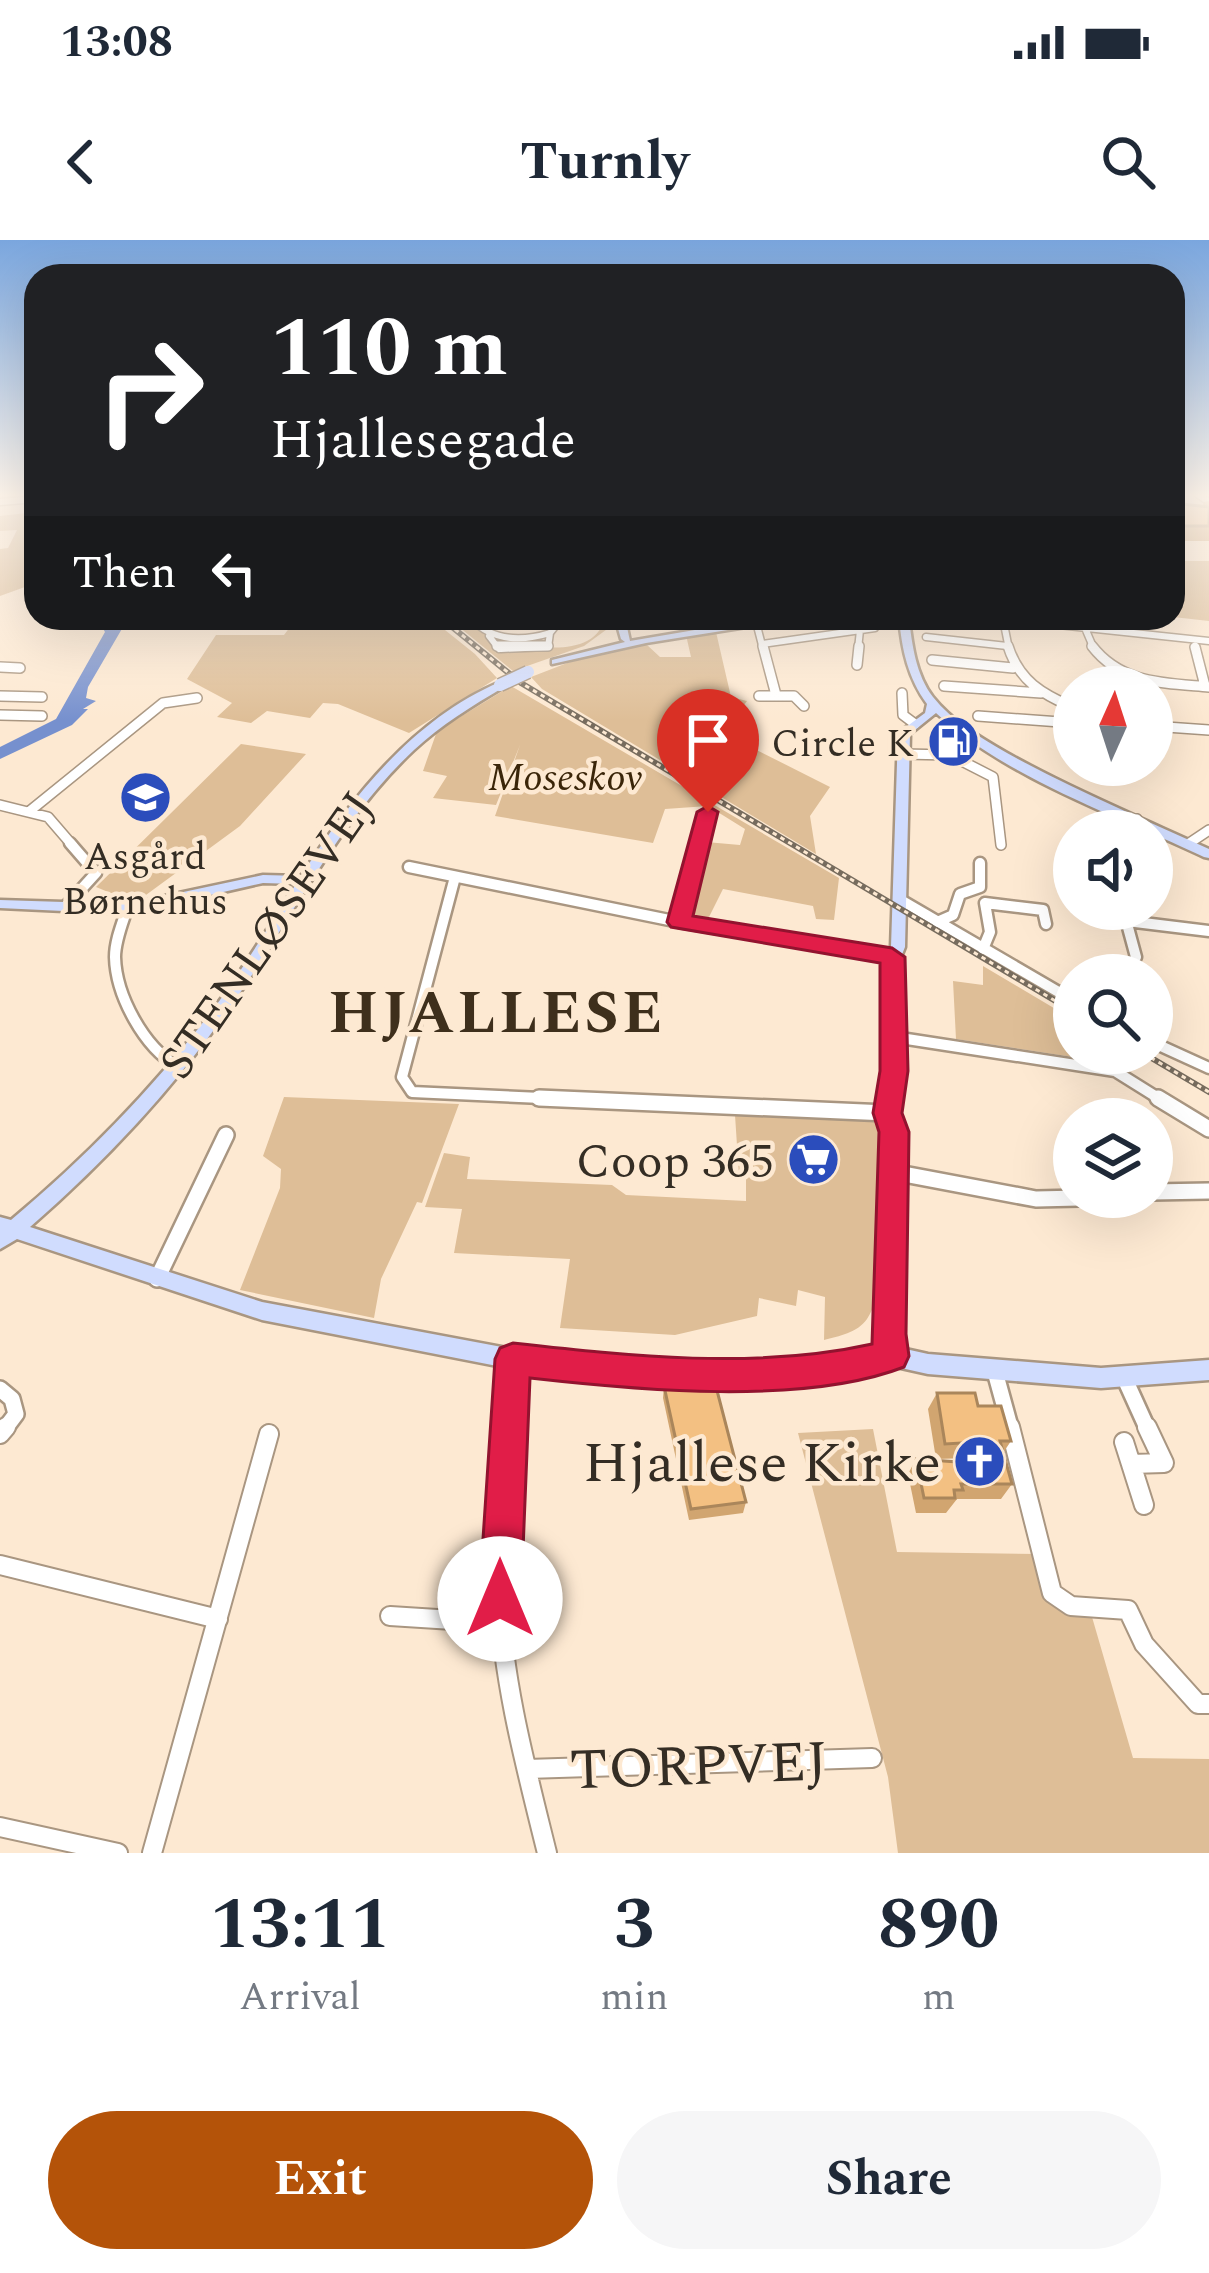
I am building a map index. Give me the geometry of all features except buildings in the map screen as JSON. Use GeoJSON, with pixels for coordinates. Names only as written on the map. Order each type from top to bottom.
{"type":"FeatureCollection","features":[{"type":"Feature","properties":{"kind":"street"},"geometry":{"type":"LineString","coordinates":[[483,630],[499,649],[531,650],[548,647],[552,630]]}},
{"type":"Feature","properties":{"kind":"street"},"geometry":{"type":"LineString","coordinates":[[627,630],[631,640]]}},
{"type":"Feature","properties":{"kind":"street","name":"STENLØSEVEJ"},"geometry":{"type":"LineString","coordinates":[[5,1231],[123,1126],[177,1066],[230,997],[305,880],[391,761],[441,719],[528,672],[679,630]]}},
{"type":"Feature","properties":{"kind":"street"},"geometry":{"type":"LineString","coordinates":[[758,630],[776,695]]}},
{"type":"Feature","properties":{"kind":"street"},"geometry":{"type":"LineString","coordinates":[[762,644],[860,630],[857,665]]}},
{"type":"Feature","properties":{"kind":"street"},"geometry":{"type":"LineString","coordinates":[[910,630],[912,666],[933,704],[949,718],[996,750],[1119,810]]}},
{"type":"Feature","properties":{"kind":"street"},"geometry":{"type":"LineString","coordinates":[[912,666],[921,640],[916,630]]}},
{"type":"Feature","properties":{"kind":"street"},"geometry":{"type":"LineString","coordinates":[[1005,630],[1013,668],[1053,698]]}},
{"type":"Feature","properties":{"kind":"street"},"geometry":{"type":"LineString","coordinates":[[1085,630],[1091,652],[1112,668],[1148,679],[1207,687],[1195,647]]}},
{"type":"Feature","properties":{"kind":"street"},"geometry":{"type":"LineString","coordinates":[[1103,630],[1209,641]]}},
{"type":"Feature","properties":{"kind":"street"},"geometry":{"type":"LineString","coordinates":[[921,640],[1007,646]]}},
{"type":"Feature","properties":{"kind":"street"},"geometry":{"type":"LineString","coordinates":[[932,660],[1013,668]]}},
{"type":"Feature","properties":{"kind":"street"},"geometry":{"type":"LineString","coordinates":[[0,667],[20,668]]}},
{"type":"Feature","properties":{"kind":"street"},"geometry":{"type":"LineString","coordinates":[[944,686],[1042,693]]}},
{"type":"Feature","properties":{"kind":"street"},"geometry":{"type":"LineString","coordinates":[[902,694],[903,716],[915,724],[949,718]]}},
{"type":"Feature","properties":{"kind":"street"},"geometry":{"type":"LineString","coordinates":[[0,695],[42,697]]}},
{"type":"Feature","properties":{"kind":"street"},"geometry":{"type":"LineString","coordinates":[[759,696],[794,695],[804,706]]}},
{"type":"Feature","properties":{"kind":"street"},"geometry":{"type":"LineString","coordinates":[[32,809],[163,703],[197,698]]}},
{"type":"Feature","properties":{"kind":"street"},"geometry":{"type":"LineString","coordinates":[[892,1356],[888,1334],[894,1132],[887,1113],[904,733],[930,715],[933,704]]}},
{"type":"Feature","properties":{"kind":"street"},"geometry":{"type":"LineString","coordinates":[[0,716],[42,716]]}},
{"type":"Feature","properties":{"kind":"street"},"geometry":{"type":"LineString","coordinates":[[978,716],[1053,721]]}},
{"type":"Feature","properties":{"kind":"street"},"geometry":{"type":"LineString","coordinates":[[1173,727],[1209,730]]}},
{"type":"Feature","properties":{"kind":"street"},"geometry":{"type":"LineString","coordinates":[[903,754],[950,755],[993,777],[1001,842],[987,836]]}},
{"type":"Feature","properties":{"kind":"street"},"geometry":{"type":"LineString","coordinates":[[0,805],[32,809],[48,817],[96,874],[64,907]]}},
{"type":"Feature","properties":{"kind":"street"},"geometry":{"type":"LineString","coordinates":[[679,922],[708,812]]}},
{"type":"Feature","properties":{"kind":"street"},"geometry":{"type":"LineString","coordinates":[[1188,844],[1209,830]]}},
{"type":"Feature","properties":{"kind":"street"},"geometry":{"type":"LineString","coordinates":[[1173,837],[1209,854]]}},
{"type":"Feature","properties":{"kind":"street"},"geometry":{"type":"LineString","coordinates":[[937,922],[953,915],[959,894],[980,886],[980,863]]}},
{"type":"Feature","properties":{"kind":"street"},"geometry":{"type":"LineString","coordinates":[[409,867],[679,922],[892,957]]}},
{"type":"Feature","properties":{"kind":"street"},"geometry":{"type":"LineString","coordinates":[[454,877],[402,1077],[412,1092],[887,1113]]}},
{"type":"Feature","properties":{"kind":"street"},"geometry":{"type":"LineString","coordinates":[[0,904],[127,909],[263,879],[305,880]]}},
{"type":"Feature","properties":{"kind":"street"},"geometry":{"type":"LineString","coordinates":[[899,899],[1053,989]]}},
{"type":"Feature","properties":{"kind":"street"},"geometry":{"type":"LineString","coordinates":[[982,949],[990,932],[985,903],[1043,910],[1046,924]]}},
{"type":"Feature","properties":{"kind":"street"},"geometry":{"type":"LineString","coordinates":[[127,909],[115,956],[122,993],[159,1056],[177,1066]]}},
{"type":"Feature","properties":{"kind":"street"},"geometry":{"type":"LineString","coordinates":[[1173,924],[1209,931]]}},
{"type":"Feature","properties":{"kind":"street"},"geometry":{"type":"LineString","coordinates":[[894,1037],[1115,1071],[1209,1129]]}},
{"type":"Feature","properties":{"kind":"street"},"geometry":{"type":"LineString","coordinates":[[1173,1052],[1209,1068]]}},
{"type":"Feature","properties":{"kind":"street"},"geometry":{"type":"LineString","coordinates":[[158,1279],[226,1135]]}},
{"type":"Feature","properties":{"kind":"street"},"geometry":{"type":"LineString","coordinates":[[892,1172],[1053,1202]]}},
{"type":"Feature","properties":{"kind":"street"},"geometry":{"type":"LineString","coordinates":[[1173,1192],[1209,1192]]}},
{"type":"Feature","properties":{"kind":"street"},"geometry":{"type":"LineString","coordinates":[[5,1231],[293,1318],[513,1359],[628,1372],[732,1374],[849,1366],[892,1356],[928,1364],[1124,1377],[1209,1370]]}},
{"type":"Feature","properties":{"kind":"street","name":"TORPVEJ"},"geometry":{"type":"LineString","coordinates":[[513,1359],[503,1475],[500,1623],[547,1853]]}},
{"type":"Feature","properties":{"kind":"street"},"geometry":{"type":"LineString","coordinates":[[994,1368],[1048,1561],[1046,1577],[1052,1592],[1060,1604],[1073,1609],[1128,1610],[1144,1644],[1198,1704],[1209,1704]]}},
{"type":"Feature","properties":{"kind":"street"},"geometry":{"type":"LineString","coordinates":[[1124,1377],[1164,1463],[1131,1464]]}},
{"type":"Feature","properties":{"kind":"street"},"geometry":{"type":"LineString","coordinates":[[0,1389],[12,1399],[16,1414],[0,1434]]}},
{"type":"Feature","properties":{"kind":"street"},"geometry":{"type":"LineString","coordinates":[[152,1853],[269,1434]]}},
{"type":"Feature","properties":{"kind":"street"},"geometry":{"type":"LineString","coordinates":[[1124,1442],[1144,1504]]}},
{"type":"Feature","properties":{"kind":"street"},"geometry":{"type":"LineString","coordinates":[[0,1565],[218,1619]]}},
{"type":"Feature","properties":{"kind":"street"},"geometry":{"type":"LineString","coordinates":[[390,1616],[500,1623]]}},
{"type":"Feature","properties":{"kind":"street","name":"TORPVEJ"},"geometry":{"type":"LineString","coordinates":[[527,1768],[872,1759]]}},
{"type":"Feature","properties":{"kind":"street"},"geometry":{"type":"LineString","coordinates":[[0,1827],[118,1853]]}},
{"type":"Feature","properties":{"kind":"green space"},"geometry":{"type":"Polygon","coordinates":[[[0,570],[24,570],[24,587],[0,596],[0,570]]]}},
{"type":"Feature","properties":{"kind":"green space"},"geometry":{"type":"Polygon","coordinates":[[[1185,570],[1209,570],[1209,621],[1185,618],[1185,570]]]}},
{"type":"Feature","properties":{"kind":"green space"},"geometry":{"type":"Polygon","coordinates":[[[288,630],[445,630],[497,678],[409,733],[338,704],[323,703],[310,718],[267,711],[251,723],[217,717],[232,703],[187,679],[216,635],[284,635],[288,630]]]}},
{"type":"Feature","properties":{"kind":"green space"},"geometry":{"type":"Polygon","coordinates":[[[463,630],[528,639],[527,647],[550,648],[574,646],[606,630],[584,646],[513,671],[463,630]]]}},
{"type":"Feature","properties":{"kind":"green space","name":"Moseskov"},"geometry":{"type":"Polygon","coordinates":[[[716,632],[731,697],[747,701],[723,733],[830,787],[810,816],[816,854],[542,689],[531,677],[575,660],[646,644],[660,657],[691,657],[686,635],[716,632]]]}},
{"type":"Feature","properties":{"kind":"green space","name":"Moseskov"},"geometry":{"type":"Polygon","coordinates":[[[511,686],[839,878],[834,920],[816,919],[813,906],[723,889],[708,919],[687,917],[706,842],[740,845],[745,829],[708,806],[665,809],[653,843],[495,816],[520,745],[496,805],[433,798],[447,776],[423,771],[437,731],[511,686]]]}},
{"type":"Feature","properties":{"kind":"green space"},"geometry":{"type":"Polygon","coordinates":[[[241,744],[306,754],[240,826],[135,903],[96,887],[241,744]]]}},
{"type":"Feature","properties":{"kind":"green space"},"geometry":{"type":"Polygon","coordinates":[[[983,966],[1053,1008],[1053,1054],[956,1039],[953,981],[983,985],[983,966]]]}},
{"type":"Feature","properties":{"kind":"green space"},"geometry":{"type":"Polygon","coordinates":[[[284,1097],[459,1104],[422,1203],[417,1202],[381,1279],[374,1318],[240,1290],[280,1188],[281,1169],[263,1156],[284,1097]]]}},
{"type":"Feature","properties":{"kind":"green space"},"geometry":{"type":"Polygon","coordinates":[[[735,1115],[875,1121],[883,1127],[880,1280],[867,1319],[853,1331],[824,1340],[825,1297],[798,1290],[796,1306],[759,1298],[757,1316],[675,1335],[560,1328],[570,1259],[454,1253],[462,1209],[425,1207],[444,1153],[470,1157],[467,1179],[612,1185],[626,1195],[746,1201],[746,1177],[739,1176],[735,1115]]]}},
{"type":"Feature","properties":{"kind":"green space"},"geometry":{"type":"Polygon","coordinates":[[[873,1429],[897,1552],[1038,1554],[1067,1614],[1092,1617],[1133,1758],[1209,1759],[1209,1853],[898,1853],[888,1777],[798,1433],[873,1429]]]}},
{"type":"Feature","properties":{"kind":"water"},"geometry":{"type":"Polygon","coordinates":[[[121,630],[88,687],[86,698],[96,701],[72,725],[0,759],[0,747],[56,719],[105,632],[121,630]]]}},
{"type":"Feature","properties":{"kind":"railway"},"geometry":{"type":"LineString","coordinates":[[456,630],[521,683],[1053,1000]]}},
{"type":"Feature","properties":{"kind":"railway"},"geometry":{"type":"LineString","coordinates":[[1173,1071],[1209,1092]]}},
{"type":"Feature","properties":{"kind":"place","name":"Circle K"},"geometry":{"type":"Point","coordinates":[953,742]}},
{"type":"Feature","properties":{"kind":"place","name":"Asgård Børnehus"},"geometry":{"type":"Point","coordinates":[145,798]}},
{"type":"Feature","properties":{"kind":"place","name":"Coop 365"},"geometry":{"type":"Point","coordinates":[813,1160]}},
{"type":"Feature","properties":{"kind":"place","name":"Hjallese Kirke"},"geometry":{"type":"Point","coordinates":[980,1461]}},
{"type":"Feature","properties":{"kind":"district","name":"HJALLESE"},"geometry":{"type":"Point","coordinates":[497,1011]}},
{"type":"Feature","properties":{"kind":"route"},"geometry":{"type":"LineString","coordinates":[[500,1599],[503,1475],[513,1359],[593,1370],[732,1374],[849,1366],[892,1356],[888,1334],[894,1132],[887,1113],[894,1071],[896,972],[892,957],[679,922],[708,812]]}}]}
